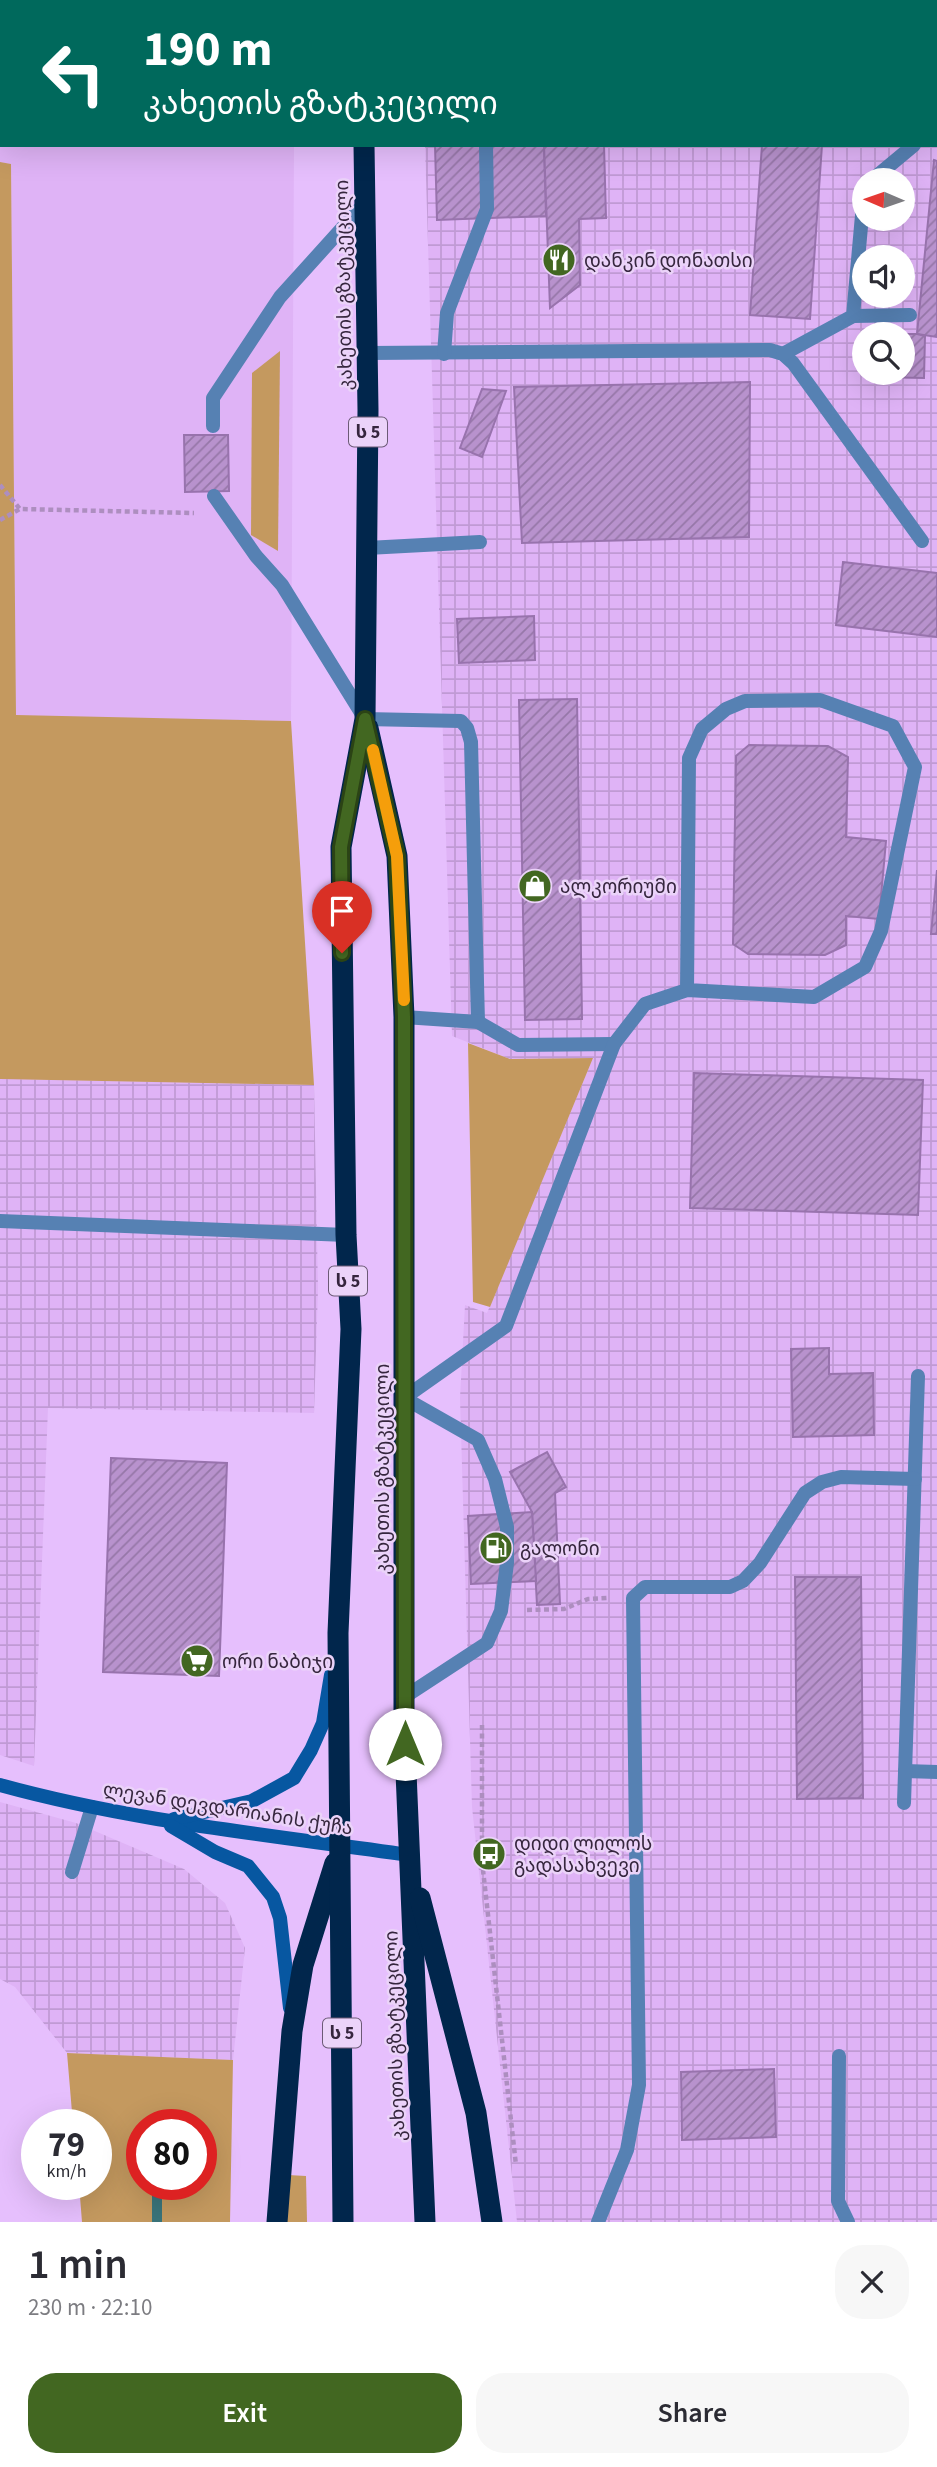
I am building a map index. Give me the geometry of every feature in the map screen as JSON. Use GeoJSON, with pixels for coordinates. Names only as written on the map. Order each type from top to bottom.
{"type":"FeatureCollection","features":[{"type":"Feature","properties":{"kind":"highway","name":"კახეთის გზატკეცილი"},"geometry":{"type":"LineString","coordinates":[[343,2222],[338,1633],[351,1329],[346,1235],[341,847],[365,719],[368,353],[364,147]]}},
{"type":"Feature","properties":{"kind":"highway","name":"კახეთის გზატკეცილი"},"geometry":{"type":"LineString","coordinates":[[365,719],[397,856],[404,1017],[404,1725],[425,2222]]}},
{"type":"Feature","properties":{"kind":"highway"},"geometry":{"type":"LineString","coordinates":[[277,2222],[292,2031],[303,1965],[341,1845]]}},
{"type":"Feature","properties":{"kind":"highway"},"geometry":{"type":"LineString","coordinates":[[409,1855],[476,2113],[492,2222]]}},
{"type":"Feature","properties":{"kind":"main road"},"geometry":{"type":"LineString","coordinates":[[164,1822],[252,1801],[294,1778],[312,1750],[323,1723],[338,1633]]}},
{"type":"Feature","properties":{"kind":"main road","name":"ლევან დევდარიანის ქუჩა"},"geometry":{"type":"LineString","coordinates":[[0,1785],[164,1822],[409,1855]]}},
{"type":"Feature","properties":{"kind":"main road"},"geometry":{"type":"LineString","coordinates":[[164,1822],[215,1852],[248,1866],[273,1898],[280,1918],[292,2031]]}},
{"type":"Feature","properties":{"kind":"lane"},"geometry":{"type":"LineString","coordinates":[[444,354],[447,313],[487,209],[486,147]]}},
{"type":"Feature","properties":{"kind":"lane"},"geometry":{"type":"LineString","coordinates":[[886,168],[912,147]]}},
{"type":"Feature","properties":{"kind":"lane"},"geometry":{"type":"LineString","coordinates":[[213,426],[213,398],[280,297],[364,204]]}},
{"type":"Feature","properties":{"kind":"lane"},"geometry":{"type":"LineString","coordinates":[[853,316],[861,231]]}},
{"type":"Feature","properties":{"kind":"lane"},"geometry":{"type":"LineString","coordinates":[[783,354],[853,316],[910,315]]}},
{"type":"Feature","properties":{"kind":"lane"},"geometry":{"type":"LineString","coordinates":[[368,353],[770,349],[783,354],[793,363],[922,541]]}},
{"type":"Feature","properties":{"kind":"lane"},"geometry":{"type":"LineString","coordinates":[[214,496],[256,556],[282,585],[365,719],[461,721],[467,728],[471,742],[478,1022]]}},
{"type":"Feature","properties":{"kind":"lane"},"geometry":{"type":"LineString","coordinates":[[367,548],[480,542]]}},
{"type":"Feature","properties":{"kind":"lane"},"geometry":{"type":"LineString","coordinates":[[406,1696],[487,1643],[501,1611],[507,1563],[507,1527],[495,1479],[478,1440],[404,1398],[506,1326],[614,1044],[645,1004],[687,990],[814,997],[865,967],[881,931],[915,767],[894,726],[820,700],[745,701],[726,709],[702,729],[689,758],[687,990]]}},
{"type":"Feature","properties":{"kind":"lane"},"geometry":{"type":"LineString","coordinates":[[404,1017],[478,1022],[517,1045],[614,1044]]}},
{"type":"Feature","properties":{"kind":"lane"},"geometry":{"type":"LineString","coordinates":[[0,1221],[346,1235]]}},
{"type":"Feature","properties":{"kind":"lane"},"geometry":{"type":"LineString","coordinates":[[904,1803],[918,1376]]}},
{"type":"Feature","properties":{"kind":"lane"},"geometry":{"type":"LineString","coordinates":[[598,2222],[627,2150],[639,2085],[633,1598],[645,1587],[730,1587],[743,1581],[760,1563],[805,1493],[822,1482],[841,1477],[915,1479]]}},
{"type":"Feature","properties":{"kind":"lane"},"geometry":{"type":"LineString","coordinates":[[905,1771],[937,1772]]}},
{"type":"Feature","properties":{"kind":"lane"},"geometry":{"type":"LineString","coordinates":[[72,1872],[92,1807]]}},
{"type":"Feature","properties":{"kind":"lane"},"geometry":{"type":"LineString","coordinates":[[839,2056],[838,2202],[848,2222]]}},
{"type":"Feature","properties":{"kind":"path"},"geometry":{"type":"LineString","coordinates":[[0,485],[20,509]]}},
{"type":"Feature","properties":{"kind":"path"},"geometry":{"type":"LineString","coordinates":[[0,520],[20,509],[227,514]]}},
{"type":"Feature","properties":{"kind":"path"},"geometry":{"type":"LineString","coordinates":[[501,1611],[564,1609],[588,1599],[633,1598]]}},
{"type":"Feature","properties":{"kind":"path"},"geometry":{"type":"LineString","coordinates":[[482,1726],[482,1861],[516,2166]]}},
{"type":"Feature","properties":{"kind":"shaded area"},"geometry":{"type":"Polygon","coordinates":[[[0,147],[294,147],[291,721],[16,716],[11,164],[0,162],[0,147]]]}},
{"type":"Feature","properties":{"kind":"shaded area"},"geometry":{"type":"Polygon","coordinates":[[[425,147],[937,147],[937,2222],[517,2222],[472,1807],[460,1398],[465,1305],[487,1313],[593,1058],[510,1059],[452,1036],[425,147]]]}},
{"type":"Feature","properties":{"kind":"shaded area"},"geometry":{"type":"Polygon","coordinates":[[[0,162],[11,164],[16,715],[291,721],[314,1085],[0,1079],[0,162]]]}},
{"type":"Feature","properties":{"kind":"shaded area"},"geometry":{"type":"Polygon","coordinates":[[[280,351],[278,551],[251,535],[252,373],[280,351]]]}},
{"type":"Feature","properties":{"kind":"shaded area"},"geometry":{"type":"Polygon","coordinates":[[[468,1043],[510,1059],[593,1058],[490,1307],[473,1302],[468,1043]]]}},
{"type":"Feature","properties":{"kind":"shaded area"},"geometry":{"type":"Polygon","coordinates":[[[0,1079],[314,1085],[318,1289],[314,1413],[48,1408],[34,1766],[0,1755],[0,1079]]]}},
{"type":"Feature","properties":{"kind":"shaded area"},"geometry":{"type":"Polygon","coordinates":[[[0,1802],[76,1823],[184,1869],[225,1903],[245,1948],[233,2060],[67,2053],[15,1987],[0,1979],[0,1802]]]}},
{"type":"Feature","properties":{"kind":"shaded area"},"geometry":{"type":"Polygon","coordinates":[[[67,2053],[233,2060],[230,2222],[82,2222],[80,2200],[112,2200],[112,2109],[72,2109],[67,2053]]]}},
{"type":"Feature","properties":{"kind":"shaded area"},"geometry":{"type":"Polygon","coordinates":[[[288,2175],[306,2176],[307,2222],[284,2222],[288,2175]]]}},
{"type":"Feature","properties":{"kind":"building"},"geometry":{"type":"Polygon","coordinates":[[[435,147],[544,147],[546,216],[437,220],[435,147]]]}},
{"type":"Feature","properties":{"kind":"building"},"geometry":{"type":"Polygon","coordinates":[[[544,147],[604,147],[606,218],[579,219],[580,285],[550,308],[544,147]]]}},
{"type":"Feature","properties":{"kind":"building"},"geometry":{"type":"Polygon","coordinates":[[[762,147],[822,147],[810,319],[750,315],[762,147]]]}},
{"type":"Feature","properties":{"kind":"building"},"geometry":{"type":"Polygon","coordinates":[[[934,160],[937,161],[937,337],[917,334],[934,160]]]}},
{"type":"Feature","properties":{"kind":"building"},"geometry":{"type":"Polygon","coordinates":[[[915,334],[925,336],[924,378],[915,378],[915,334]]]}},
{"type":"Feature","properties":{"kind":"building"},"geometry":{"type":"Polygon","coordinates":[[[750,382],[749,537],[522,543],[514,387],[750,382]]]}},
{"type":"Feature","properties":{"kind":"building"},"geometry":{"type":"Polygon","coordinates":[[[482,389],[506,391],[482,457],[460,448],[482,389]]]}},
{"type":"Feature","properties":{"kind":"building"},"geometry":{"type":"Polygon","coordinates":[[[184,435],[228,435],[229,491],[185,492],[184,435]]]}},
{"type":"Feature","properties":{"kind":"building"},"geometry":{"type":"Polygon","coordinates":[[[843,562],[937,573],[937,637],[836,625],[843,562]]]}},
{"type":"Feature","properties":{"kind":"building"},"geometry":{"type":"Polygon","coordinates":[[[534,616],[535,660],[459,663],[457,619],[534,616]]]}},
{"type":"Feature","properties":{"kind":"building"},"geometry":{"type":"Polygon","coordinates":[[[577,699],[582,1019],[525,1020],[519,700],[577,699]]]}},
{"type":"Feature","properties":{"kind":"building"},"geometry":{"type":"Polygon","coordinates":[[[749,745],[828,746],[848,757],[846,837],[886,841],[879,919],[846,916],[846,945],[825,955],[748,954],[733,944],[736,756],[749,745]]]}},
{"type":"Feature","properties":{"kind":"building"},"geometry":{"type":"Polygon","coordinates":[[[937,870],[937,934],[931,934],[937,870]]]}},
{"type":"Feature","properties":{"kind":"building"},"geometry":{"type":"Polygon","coordinates":[[[694,1073],[923,1080],[918,1215],[690,1208],[694,1073]]]}},
{"type":"Feature","properties":{"kind":"building"},"geometry":{"type":"Polygon","coordinates":[[[829,1348],[829,1374],[873,1373],[874,1435],[793,1437],[791,1349],[829,1348]]]}},
{"type":"Feature","properties":{"kind":"building"},"geometry":{"type":"Polygon","coordinates":[[[547,1452],[566,1487],[555,1493],[560,1604],[537,1605],[532,1512],[510,1472],[547,1452]]]}},
{"type":"Feature","properties":{"kind":"building"},"geometry":{"type":"Polygon","coordinates":[[[111,1458],[227,1463],[219,1676],[103,1672],[111,1458]]]}},
{"type":"Feature","properties":{"kind":"building"},"geometry":{"type":"Polygon","coordinates":[[[532,1512],[536,1581],[471,1584],[468,1516],[532,1512]]]}},
{"type":"Feature","properties":{"kind":"building"},"geometry":{"type":"Polygon","coordinates":[[[795,1577],[861,1577],[863,1798],[797,1799],[795,1577]]]}},
{"type":"Feature","properties":{"kind":"building"},"geometry":{"type":"Polygon","coordinates":[[[774,2069],[776,2137],[682,2140],[681,2072],[774,2069]]]}},
{"type":"Feature","properties":{"kind":"waterway"},"geometry":{"type":"LineString","coordinates":[[157,2200],[157,2222]]}},
{"type":"Feature","properties":{"kind":"slow traffic"},"geometry":{"type":"LineString","coordinates":[[373,750],[397,856],[404,1000]]}},
{"type":"Feature","properties":{"kind":"place","name":"დანკინ დონათსი"},"geometry":{"type":"Point","coordinates":[559,260]}},
{"type":"Feature","properties":{"kind":"place","name":"ალკორიუმი"},"geometry":{"type":"Point","coordinates":[535,886]}},
{"type":"Feature","properties":{"kind":"place","name":"გალონი"},"geometry":{"type":"Point","coordinates":[496,1548]}},
{"type":"Feature","properties":{"kind":"place","name":"ორი ნაბიჯი"},"geometry":{"type":"Point","coordinates":[197,1661]}},
{"type":"Feature","properties":{"kind":"place","name":"დიდი ლილოს გადასახვევი"},"geometry":{"type":"Point","coordinates":[489,1854]}},
{"type":"Feature","properties":{"kind":"route"},"geometry":{"type":"LineString","coordinates":[[342,953],[341,847],[365,719],[397,856],[404,1017],[405,1744]]}}]}
